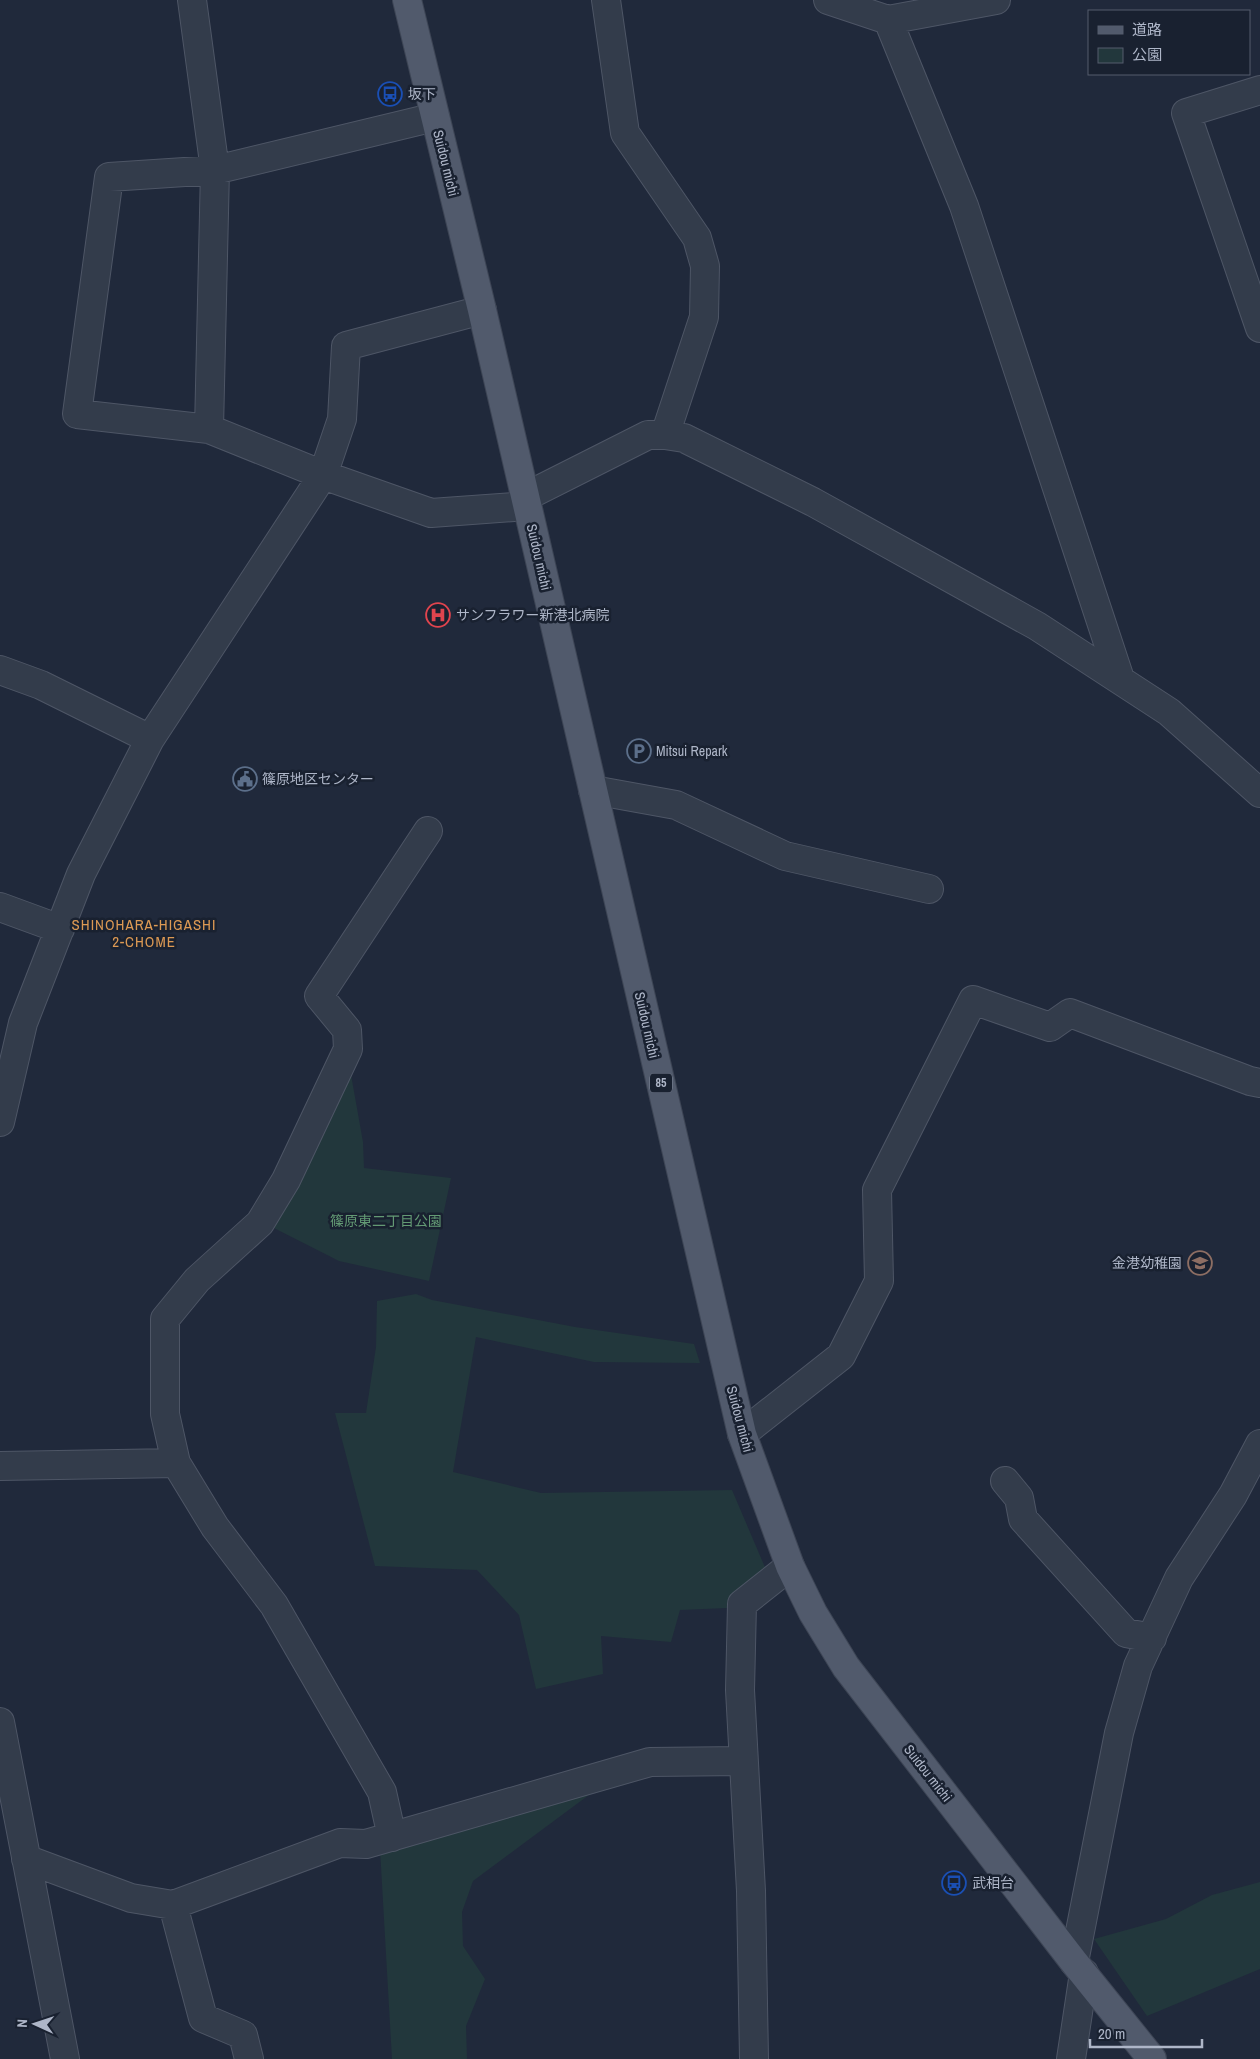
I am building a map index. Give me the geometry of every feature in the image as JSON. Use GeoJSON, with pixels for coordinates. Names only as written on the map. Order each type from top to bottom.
{"type":"FeatureCollection","features":[{"type":"Feature","properties":{"kind":"main road","name":"Suidou michi"},"geometry":{"type":"LineString","coordinates":[[407,0],[482,310],[742,1434],[790,1566],[814,1613],[846,1667],[1079,1968],[1152,2059]]}},
{"type":"Feature","properties":{"kind":"street"},"geometry":{"type":"LineString","coordinates":[[192,0],[215,170],[209,429]]}},
{"type":"Feature","properties":{"kind":"street"},"geometry":{"type":"LineString","coordinates":[[606,0],[625,133],[697,238],[704,266],[704,317],[665,435]]}},
{"type":"Feature","properties":{"kind":"street"},"geometry":{"type":"LineString","coordinates":[[828,0],[888,20],[996,0]]}},
{"type":"Feature","properties":{"kind":"street"},"geometry":{"type":"LineString","coordinates":[[888,20],[964,206],[1120,679]]}},
{"type":"Feature","properties":{"kind":"street"},"geometry":{"type":"LineString","coordinates":[[1260,90],[1186,112],[1260,328]]}},
{"type":"Feature","properties":{"kind":"street"},"geometry":{"type":"LineString","coordinates":[[435,117],[215,170],[109,177],[77,414],[209,429],[323,476],[430,513],[526,501],[648,435],[684,438],[813,502],[1036,626],[1169,712],[1260,793]]}},
{"type":"Feature","properties":{"kind":"street"},"geometry":{"type":"LineString","coordinates":[[0,1122],[23,1023],[81,874],[150,738],[323,476],[342,419],[346,346],[482,310]]}},
{"type":"Feature","properties":{"kind":"street"},"geometry":{"type":"LineString","coordinates":[[0,670],[41,685],[150,738]]}},
{"type":"Feature","properties":{"kind":"street"},"geometry":{"type":"LineString","coordinates":[[593,790],[676,805],[785,856],[929,890]]}},
{"type":"Feature","properties":{"kind":"street"},"geometry":{"type":"LineString","coordinates":[[392,1837],[382,1792],[274,1605],[215,1527],[176,1462],[165,1414],[164,1319],[196,1280],[260,1223],[286,1180],[348,1049],[347,1030],[319,996],[428,830]]}},
{"type":"Feature","properties":{"kind":"street"},"geometry":{"type":"LineString","coordinates":[[0,907],[60,928]]}},
{"type":"Feature","properties":{"kind":"street"},"geometry":{"type":"LineString","coordinates":[[742,1434],[841,1356],[879,1281],[877,1190],[973,1000],[1050,1027],[1070,1012],[1250,1081],[1260,1083]]}},
{"type":"Feature","properties":{"kind":"street"},"geometry":{"type":"LineString","coordinates":[[1071,2059],[1079,1968],[1119,1733],[1138,1666],[1178,1578],[1233,1496],[1260,1444]]}},
{"type":"Feature","properties":{"kind":"street"},"geometry":{"type":"LineString","coordinates":[[0,1466],[176,1462]]}},
{"type":"Feature","properties":{"kind":"street"},"geometry":{"type":"LineString","coordinates":[[1006,1480],[1019,1498],[1023,1519],[1126,1633],[1152,1638]]}},
{"type":"Feature","properties":{"kind":"street"},"geometry":{"type":"LineString","coordinates":[[1233,1496],[1260,1493]]}},
{"type":"Feature","properties":{"kind":"street"},"geometry":{"type":"LineString","coordinates":[[754,2059],[751,1891],[740,1690],[742,1604],[790,1566]]}},
{"type":"Feature","properties":{"kind":"street"},"geometry":{"type":"LineString","coordinates":[[0,1722],[9,1819],[26,1859],[65,2059]]}},
{"type":"Feature","properties":{"kind":"street"},"geometry":{"type":"LineString","coordinates":[[26,1859],[131,1898],[173,1905],[340,1843],[366,1844],[650,1762],[743,1761]]}},
{"type":"Feature","properties":{"kind":"street"},"geometry":{"type":"LineString","coordinates":[[173,1905],[203,2018],[243,2035],[249,2059]]}},
{"type":"Feature","properties":{"kind":"green space","name":"篠原東二丁目公園"},"geometry":{"type":"Polygon","coordinates":[[[350,1069],[363,1142],[364,1168],[451,1178],[429,1281],[339,1261],[272,1227],[350,1069]]]}},
{"type":"Feature","properties":{"kind":"green space"},"geometry":{"type":"Polygon","coordinates":[[[416,1294],[432,1300],[575,1327],[694,1344],[700,1363],[594,1362],[476,1337],[453,1472],[541,1493],[732,1490],[767,1572],[727,1608],[680,1610],[671,1642],[601,1636],[603,1674],[536,1689],[519,1615],[477,1570],[375,1566],[335,1413],[366,1413],[376,1347],[377,1301],[416,1294]]]}},
{"type":"Feature","properties":{"kind":"green space"},"geometry":{"type":"Polygon","coordinates":[[[597,1789],[473,1881],[462,1912],[463,1946],[485,1979],[466,2026],[467,2059],[392,2059],[380,1849],[597,1789]]]}},
{"type":"Feature","properties":{"kind":"green space"},"geometry":{"type":"Polygon","coordinates":[[[1260,1882],[1260,1969],[1147,2016],[1094,1939],[1166,1919],[1212,1895],[1260,1882]]]}},
{"type":"Feature","properties":{"kind":"place","name":"坂下"},"geometry":{"type":"Point","coordinates":[390,94]}},
{"type":"Feature","properties":{"kind":"place","name":"サンフラワー新港北病院"},"geometry":{"type":"Point","coordinates":[438,615]}},
{"type":"Feature","properties":{"kind":"place","name":"Mitsui Repark"},"geometry":{"type":"Point","coordinates":[639,751]}},
{"type":"Feature","properties":{"kind":"place","name":"篠原地区センター"},"geometry":{"type":"Point","coordinates":[245,779]}},
{"type":"Feature","properties":{"kind":"place","name":"金港幼稚園"},"geometry":{"type":"Point","coordinates":[1200,1263]}},
{"type":"Feature","properties":{"kind":"place","name":"武相台"},"geometry":{"type":"Point","coordinates":[954,1883]}},
{"type":"Feature","properties":{"kind":"district","name":"SHINOHARA-HIGASHI 2-CHOME"},"geometry":{"type":"Point","coordinates":[144,932]}}]}
